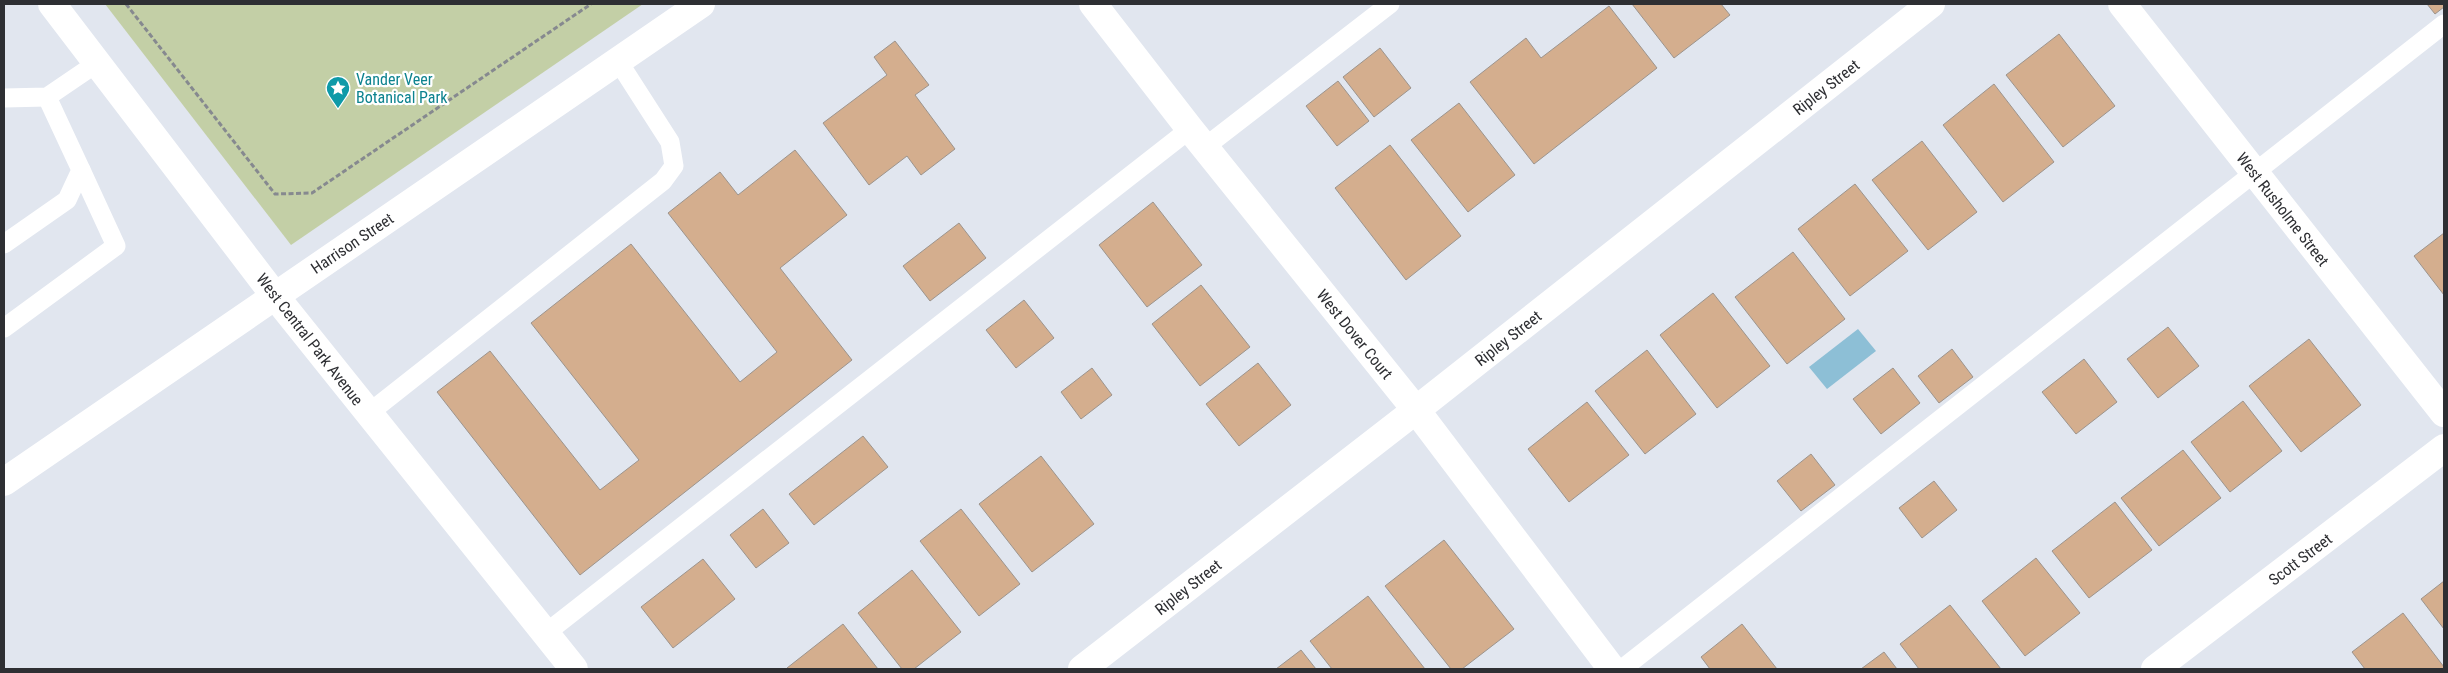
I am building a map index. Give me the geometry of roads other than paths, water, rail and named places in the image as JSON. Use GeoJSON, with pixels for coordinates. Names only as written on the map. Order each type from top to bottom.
{"type":"FeatureCollection","features":[{"type":"Feature","properties":{"kind":"main road","name":"West Central Park Avenue"},"geometry":{"type":"LineString","coordinates":[[52,4],[275,296],[574,669]]}},
{"type":"Feature","properties":{"kind":"main road","name":"Harrison Street"},"geometry":{"type":"LineString","coordinates":[[4,482],[701,4]]}},
{"type":"Feature","properties":{"kind":"main road","name":"West Dover Court"},"geometry":{"type":"LineString","coordinates":[[1093,4],[1197,138],[1416,410],[1612,669]]}},
{"type":"Feature","properties":{"kind":"main road","name":"Ripley Street"},"geometry":{"type":"LineString","coordinates":[[1082,669],[1416,410],[1931,4]]}},
{"type":"Feature","properties":{"kind":"main road","name":"West Rusholme Street"},"geometry":{"type":"LineString","coordinates":[[2122,4],[2444,414]]}},
{"type":"Feature","properties":{"kind":"main road","name":"Scott Street"},"geometry":{"type":"LineString","coordinates":[[2155,669],[2444,448]]}},
{"type":"Feature","properties":{"kind":"lane"},"geometry":{"type":"LineString","coordinates":[[546,633],[1197,138],[1390,4]]}},
{"type":"Feature","properties":{"kind":"lane"},"geometry":{"type":"LineString","coordinates":[[1622,669],[2444,24]]}},
{"type":"Feature","properties":{"kind":"lane"},"geometry":{"type":"LineString","coordinates":[[369,413],[663,181],[674,166],[670,142],[618,61]]}},
{"type":"Feature","properties":{"kind":"lane"},"geometry":{"type":"LineString","coordinates":[[4,98],[47,97],[97,63]]}},
{"type":"Feature","properties":{"kind":"lane"},"geometry":{"type":"LineString","coordinates":[[4,328],[116,246],[47,97]]}},
{"type":"Feature","properties":{"kind":"lane"},"geometry":{"type":"LineString","coordinates":[[4,244],[67,200],[81,170]]}},
{"type":"Feature","properties":{"kind":"water"},"geometry":{"type":"Polygon","coordinates":[[[1858,329],[1876,351],[1827,389],[1809,367],[1858,329]]]}},
{"type":"Feature","properties":{"kind":"place","name":"Vander Veer Botanical Park"},"geometry":{"type":"Point","coordinates":[338,109]}}]}
